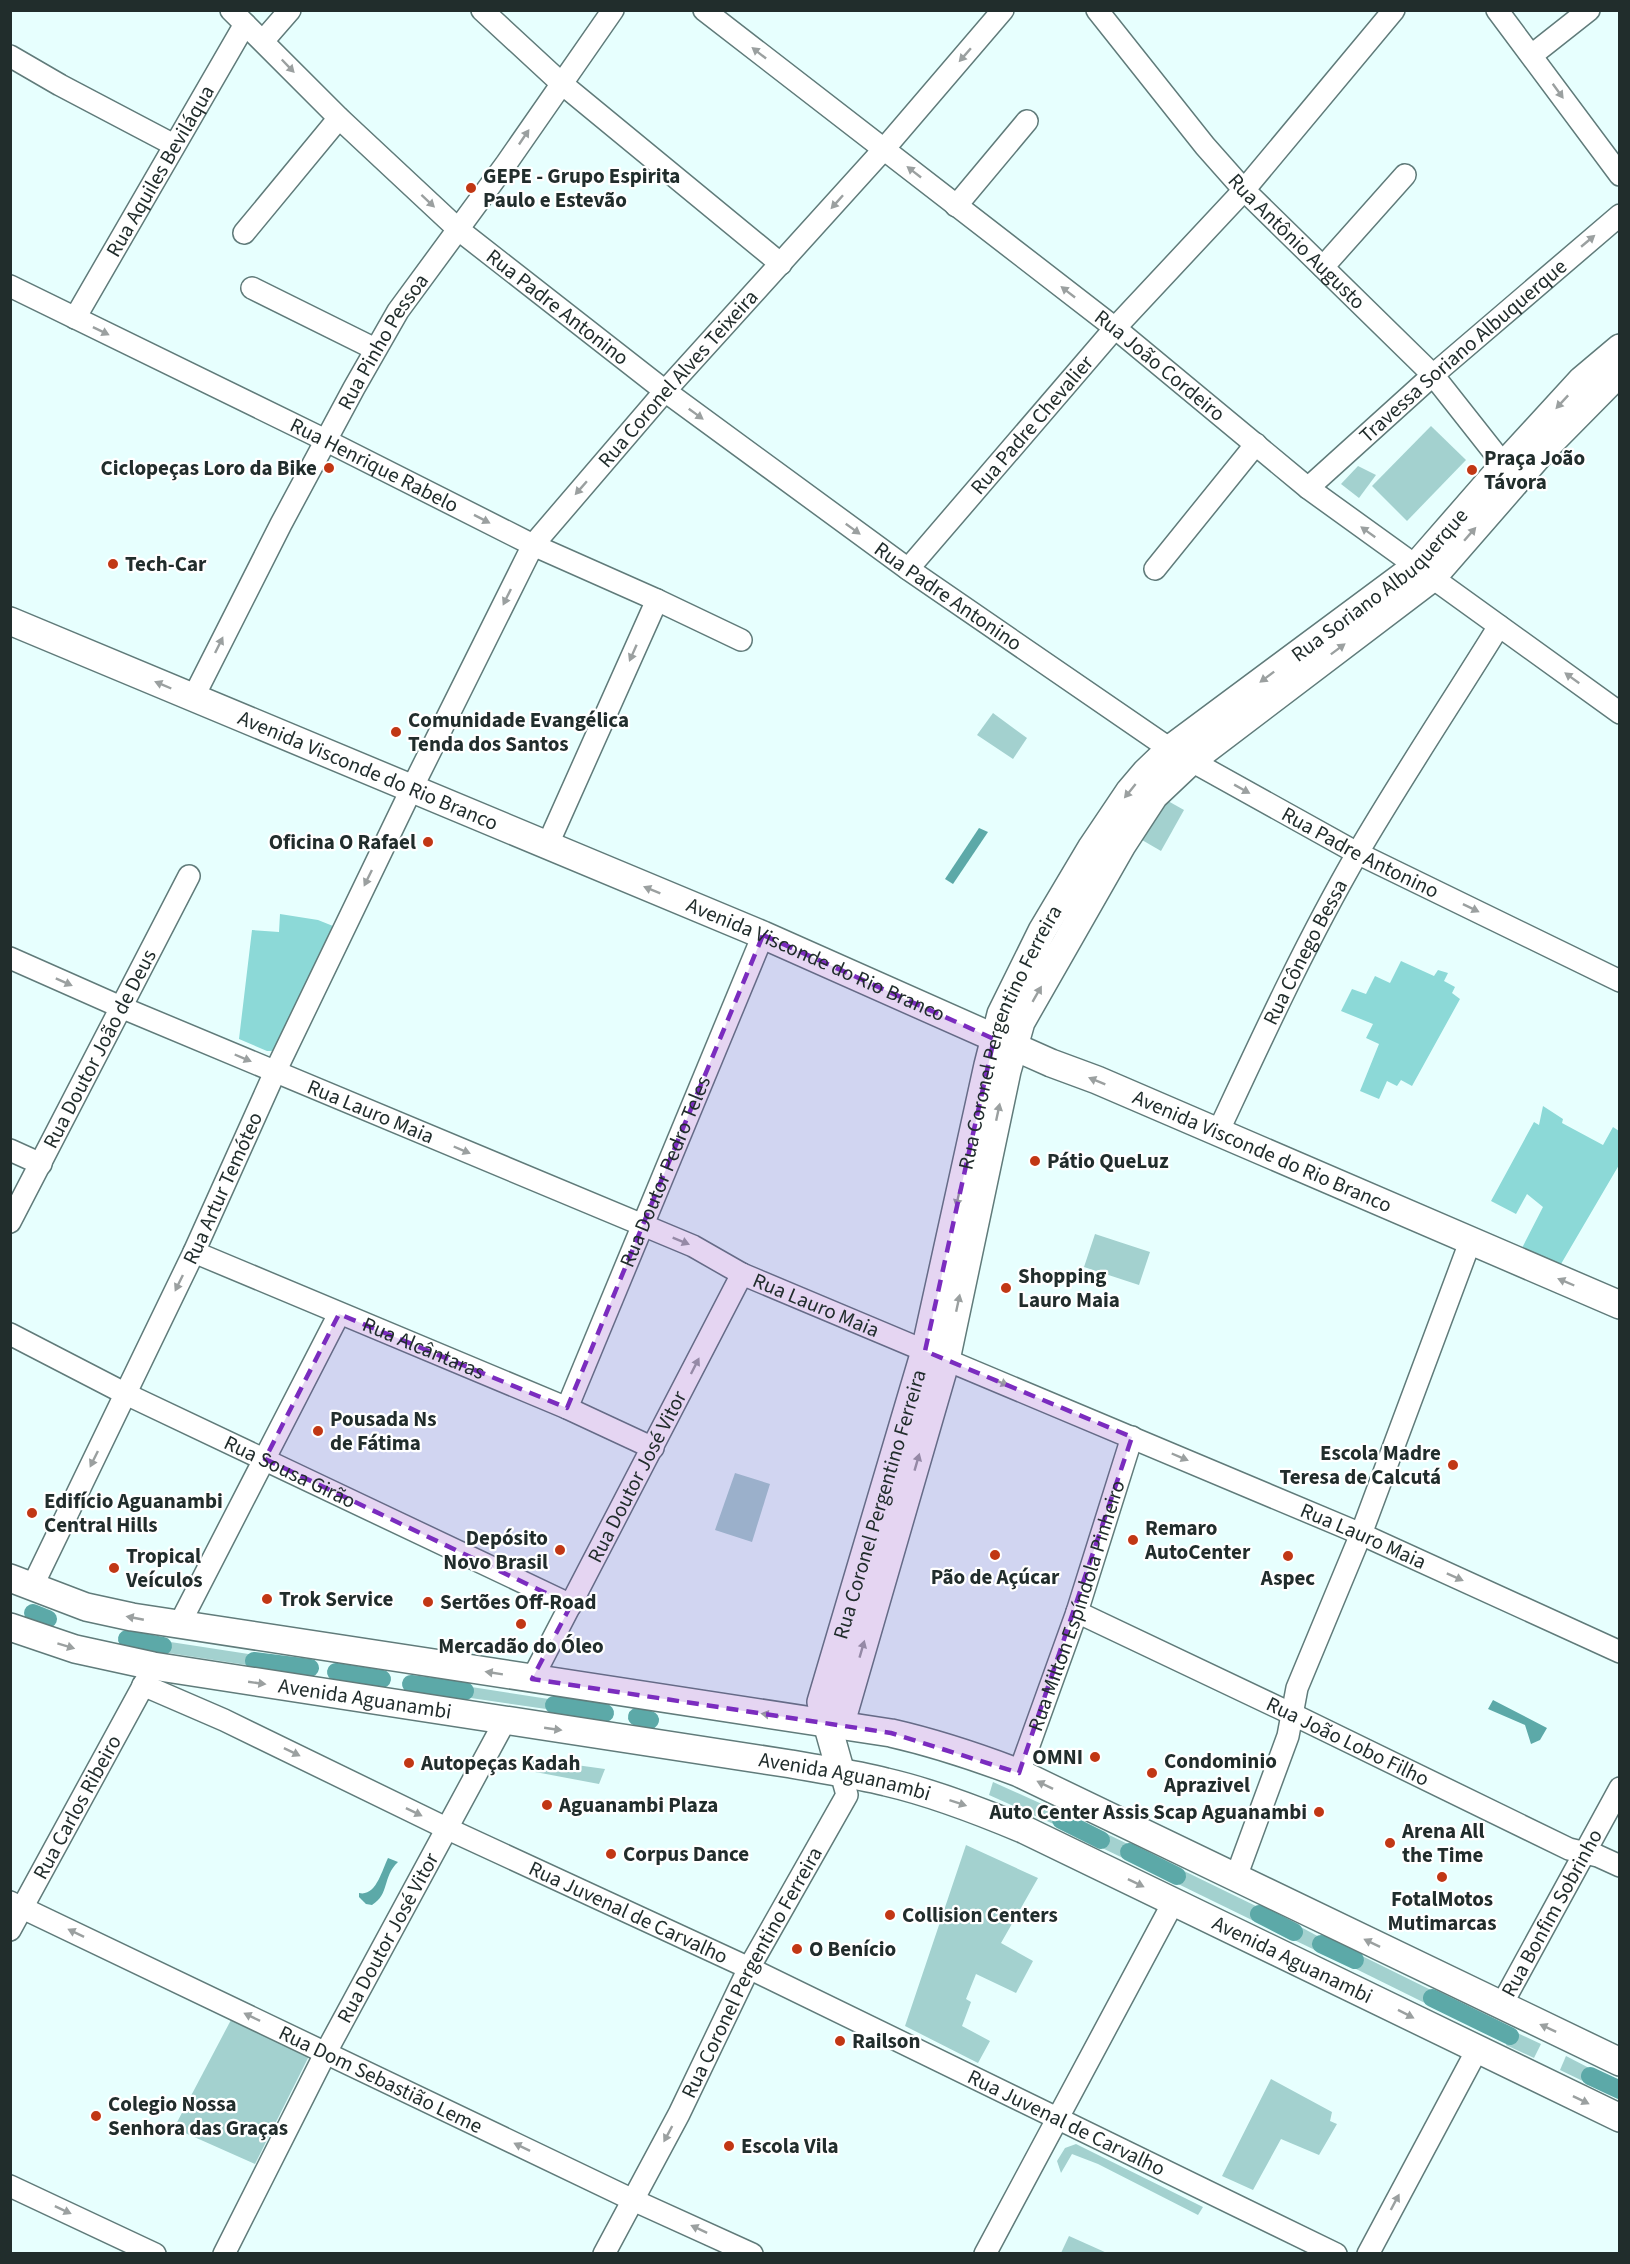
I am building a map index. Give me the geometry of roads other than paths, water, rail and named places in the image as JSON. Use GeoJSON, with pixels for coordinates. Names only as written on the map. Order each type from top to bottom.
{"type":"FeatureCollection","features":[{"type":"Feature","properties":{"kind":"main road","name":"Rua Soriano Albuquerque"},"geometry":{"type":"LineString","coordinates":[[1180,755],[1424,572],[1546,447],[1620,348]]}},
{"type":"Feature","properties":{"kind":"main road","name":"Rua Soriano Albuquerque"},"geometry":{"type":"LineString","coordinates":[[1424,572],[1504,465],[1589,387],[1620,372]]}},
{"type":"Feature","properties":{"kind":"main road","name":"Avenida Visconde do Rio Branco"},"geometry":{"type":"LineString","coordinates":[[10,621],[763,935],[1004,1043],[1218,1132],[1620,1305]]}},
{"type":"Feature","properties":{"kind":"main road","name":"Rua Coronel Pergentino Ferreira"},"geometry":{"type":"LineString","coordinates":[[841,1773],[834,1725],[936,1355],[1004,1043],[1021,1022],[1133,828],[1180,755]]}},
{"type":"Feature","properties":{"kind":"main road"},"geometry":{"type":"LineString","coordinates":[[21,1583],[87,1607],[179,1625],[891,1733],[977,1756],[1019,1773],[1620,2062]]}},
{"type":"Feature","properties":{"kind":"main road","name":"Avenida Aguanambi"},"geometry":{"type":"LineString","coordinates":[[10,1627],[148,1676],[505,1721],[780,1762],[920,1791],[977,1810],[1025,1830],[1620,2118]]}},
{"type":"Feature","properties":{"kind":"street"},"geometry":{"type":"LineString","coordinates":[[263,41],[290,10]]}},
{"type":"Feature","properties":{"kind":"street"},"geometry":{"type":"LineString","coordinates":[[482,10],[561,83],[781,264]]}},
{"type":"Feature","properties":{"kind":"street","name":"Rua Pinho Pessoa"},"geometry":{"type":"LineString","coordinates":[[194,698],[326,440],[398,311],[459,230],[613,10]]}},
{"type":"Feature","properties":{"kind":"street","name":"Rua João Cordeiro"},"geometry":{"type":"LineString","coordinates":[[704,10],[1115,328],[1308,488],[1620,713]]}},
{"type":"Feature","properties":{"kind":"street","name":"Rua Coronel Alves Teixeira"},"geometry":{"type":"LineString","coordinates":[[412,788],[533,545],[665,391],[884,149],[1003,10]]}},
{"type":"Feature","properties":{"kind":"street","name":"Rua Antônio Augusto"},"geometry":{"type":"LineString","coordinates":[[1097,10],[1204,146],[1244,190],[1433,375],[1504,465]]}},
{"type":"Feature","properties":{"kind":"street"},"geometry":{"type":"LineString","coordinates":[[1497,10],[1620,175]]}},
{"type":"Feature","properties":{"kind":"street"},"geometry":{"type":"LineString","coordinates":[[1532,55],[1589,10]]}},
{"type":"Feature","properties":{"kind":"street","name":"Rua Padre Chevalier"},"geometry":{"type":"LineString","coordinates":[[908,568],[1115,328],[1244,190],[1390,12]]}},
{"type":"Feature","properties":{"kind":"street","name":"Rua Padre Antonino"},"geometry":{"type":"LineString","coordinates":[[238,17],[339,118],[459,230],[665,391],[908,568],[1180,755],[1357,853],[1620,981]]}},
{"type":"Feature","properties":{"kind":"street","name":"Rua Aquiles Beviláqua"},"geometry":{"type":"LineString","coordinates":[[75,318],[174,145],[238,17]]}},
{"type":"Feature","properties":{"kind":"street"},"geometry":{"type":"LineString","coordinates":[[10,56],[174,145]]}},
{"type":"Feature","properties":{"kind":"street"},"geometry":{"type":"LineString","coordinates":[[244,233],[339,118]]}},
{"type":"Feature","properties":{"kind":"street"},"geometry":{"type":"LineString","coordinates":[[956,206],[1027,121]]}},
{"type":"Feature","properties":{"kind":"street"},"geometry":{"type":"LineString","coordinates":[[1323,267],[1405,175]]}},
{"type":"Feature","properties":{"kind":"street","name":"Travessa Soriano Albuquerque"},"geometry":{"type":"LineString","coordinates":[[1308,488],[1433,375],[1620,215]]}},
{"type":"Feature","properties":{"kind":"street","name":"Rua Henrique Rabelo"},"geometry":{"type":"LineString","coordinates":[[10,286],[326,440],[533,545],[741,640]]}},
{"type":"Feature","properties":{"kind":"street"},"geometry":{"type":"LineString","coordinates":[[252,288],[375,349]]}},
{"type":"Feature","properties":{"kind":"street"},"geometry":{"type":"LineString","coordinates":[[1155,569],[1256,444]]}},
{"type":"Feature","properties":{"kind":"street"},"geometry":{"type":"LineString","coordinates":[[547,846],[657,600]]}},
{"type":"Feature","properties":{"kind":"street","name":"Rua Cônego Bessa"},"geometry":{"type":"LineString","coordinates":[[1218,1132],[1291,975],[1357,853],[1499,626]]}},
{"type":"Feature","properties":{"kind":"street","name":"Rua Artur Temóteo"},"geometry":{"type":"LineString","coordinates":[[21,1583],[126,1394],[194,1252],[275,1072],[412,788]]}},
{"type":"Feature","properties":{"kind":"street","name":"Rua Doutor João de Deus"},"geometry":{"type":"LineString","coordinates":[[10,1222],[123,1008],[189,876]]}},
{"type":"Feature","properties":{"kind":"street","name":"Rua Doutor Pedro Teles"},"geometry":{"type":"LineString","coordinates":[[567,1408],[763,935]]}},
{"type":"Feature","properties":{"kind":"street","name":"Rua Lauro Maia"},"geometry":{"type":"LineString","coordinates":[[10,958],[123,1008],[693,1246],[742,1274],[1361,1534],[1620,1652]]}},
{"type":"Feature","properties":{"kind":"street"},"geometry":{"type":"LineString","coordinates":[[10,1149],[41,1164]]}},
{"type":"Feature","properties":{"kind":"street"},"geometry":{"type":"LineString","coordinates":[[1236,1877],[1288,1736],[1297,1688],[1361,1534],[1470,1242]]}},
{"type":"Feature","properties":{"kind":"street","name":"Rua Alcântaras"},"geometry":{"type":"LineString","coordinates":[[194,1252],[567,1408],[653,1448]]}},
{"type":"Feature","properties":{"kind":"street","name":"Rua Doutor José Vitor"},"geometry":{"type":"LineString","coordinates":[[532,1679],[742,1274]]}},
{"type":"Feature","properties":{"kind":"street"},"geometry":{"type":"LineString","coordinates":[[179,1625],[339,1314]]}},
{"type":"Feature","properties":{"kind":"street","name":"Rua Sousa Girão"},"geometry":{"type":"LineString","coordinates":[[10,1334],[126,1394],[571,1605]]}},
{"type":"Feature","properties":{"kind":"street","name":"Rua Milton Espíndola Pinheiro"},"geometry":{"type":"LineString","coordinates":[[1019,1773],[1077,1612],[1132,1437]]}},
{"type":"Feature","properties":{"kind":"street","name":"Rua João Lobo Filho"},"geometry":{"type":"LineString","coordinates":[[1077,1612],[1569,1849],[1598,1856],[1620,1866]]}},
{"type":"Feature","properties":{"kind":"street","name":"Rua Juvenal de Carvalho"},"geometry":{"type":"LineString","coordinates":[[148,1676],[224,1720],[448,1828],[749,1968],[1336,2253]]}},
{"type":"Feature","properties":{"kind":"street","name":"Rua Carlos Ribeiro"},"geometry":{"type":"LineString","coordinates":[[10,1930],[16,1905],[148,1676]]}},
{"type":"Feature","properties":{"kind":"street","name":"Rua Doutor José Vitor"},"geometry":{"type":"LineString","coordinates":[[224,2253],[326,2052],[505,1721]]}},
{"type":"Feature","properties":{"kind":"street","name":"Rua Coronel Pergentino Ferreira"},"geometry":{"type":"LineString","coordinates":[[604,2253],[679,2114],[749,1968],[847,1795],[841,1773]]}},
{"type":"Feature","properties":{"kind":"street","name":"Rua Bonfim Sobrinho"},"geometry":{"type":"LineString","coordinates":[[1502,2006],[1620,1788]]}},
{"type":"Feature","properties":{"kind":"street"},"geometry":{"type":"LineString","coordinates":[[985,2253],[1174,1901]]}},
{"type":"Feature","properties":{"kind":"street","name":"Rua Dom Sebastião Leme"},"geometry":{"type":"LineString","coordinates":[[16,1905],[633,2200],[752,2253]]}},
{"type":"Feature","properties":{"kind":"street"},"geometry":{"type":"LineString","coordinates":[[1368,2253],[1477,2050]]}},
{"type":"Feature","properties":{"kind":"street"},"geometry":{"type":"LineString","coordinates":[[10,2186],[154,2253]]}},
{"type":"Feature","properties":{"kind":"waterway"},"geometry":{"type":"LineString","coordinates":[[33,1613],[48,1619]]}},
{"type":"Feature","properties":{"kind":"waterway"},"geometry":{"type":"LineString","coordinates":[[127,1639],[163,1646]]}},
{"type":"Feature","properties":{"kind":"waterway"},"geometry":{"type":"LineString","coordinates":[[254,1661],[310,1668]]}},
{"type":"Feature","properties":{"kind":"waterway"},"geometry":{"type":"LineString","coordinates":[[336,1672],[382,1679]]}},
{"type":"Feature","properties":{"kind":"waterway"},"geometry":{"type":"LineString","coordinates":[[411,1684],[465,1691]]}},
{"type":"Feature","properties":{"kind":"waterway"},"geometry":{"type":"LineString","coordinates":[[554,1705],[605,1713]]}},
{"type":"Feature","properties":{"kind":"waterway"},"geometry":{"type":"LineString","coordinates":[[637,1717],[650,1720]]}},
{"type":"Feature","properties":{"kind":"waterway"},"geometry":{"type":"LineString","coordinates":[[1061,1820],[1101,1840]]}},
{"type":"Feature","properties":{"kind":"waterway"},"geometry":{"type":"LineString","coordinates":[[1129,1852],[1177,1876]]}},
{"type":"Feature","properties":{"kind":"waterway"},"geometry":{"type":"LineString","coordinates":[[1259,1914],[1294,1932]]}},
{"type":"Feature","properties":{"kind":"waterway"},"geometry":{"type":"LineString","coordinates":[[1321,1944],[1355,1960]]}},
{"type":"Feature","properties":{"kind":"waterway"},"geometry":{"type":"LineString","coordinates":[[1432,1998],[1510,2036]]}},
{"type":"Feature","properties":{"kind":"waterway"},"geometry":{"type":"LineString","coordinates":[[1590,2076],[1620,2090]]}},
{"type":"Feature","properties":{"kind":"place","name":"GEPE - Grupo Espirita Paulo e Estevão"},"geometry":{"type":"Point","coordinates":[471,188]}},
{"type":"Feature","properties":{"kind":"place","name":"Ciclopeças Loro da Bike"},"geometry":{"type":"Point","coordinates":[329,468]}},
{"type":"Feature","properties":{"kind":"place","name":"Praça João Távora"},"geometry":{"type":"Point","coordinates":[1472,470]}},
{"type":"Feature","properties":{"kind":"place","name":"Tech-Car"},"geometry":{"type":"Point","coordinates":[113,564]}},
{"type":"Feature","properties":{"kind":"place","name":"Comunidade Evangélica Tenda dos Santos"},"geometry":{"type":"Point","coordinates":[396,732]}},
{"type":"Feature","properties":{"kind":"place","name":"Oficina O Rafael"},"geometry":{"type":"Point","coordinates":[428,842]}},
{"type":"Feature","properties":{"kind":"place","name":"Pátio QueLuz"},"geometry":{"type":"Point","coordinates":[1035,1161]}},
{"type":"Feature","properties":{"kind":"place","name":"Shopping Lauro Maia"},"geometry":{"type":"Point","coordinates":[1006,1288]}},
{"type":"Feature","properties":{"kind":"place","name":"Pousada Ns de Fátima"},"geometry":{"type":"Point","coordinates":[318,1431]}},
{"type":"Feature","properties":{"kind":"place","name":"Escola Madre Teresa de Calcutá"},"geometry":{"type":"Point","coordinates":[1453,1465]}},
{"type":"Feature","properties":{"kind":"place","name":"Edifício Aguanambi Central Hills"},"geometry":{"type":"Point","coordinates":[32,1513]}},
{"type":"Feature","properties":{"kind":"place","name":"Remaro AutoCenter"},"geometry":{"type":"Point","coordinates":[1133,1540]}},
{"type":"Feature","properties":{"kind":"place","name":"Depósito Novo Brasil"},"geometry":{"type":"Point","coordinates":[560,1550]}},
{"type":"Feature","properties":{"kind":"place","name":"Pão de Açúcar"},"geometry":{"type":"Point","coordinates":[995,1555]}},
{"type":"Feature","properties":{"kind":"place","name":"Aspec"},"geometry":{"type":"Point","coordinates":[1288,1556]}},
{"type":"Feature","properties":{"kind":"place","name":"Tropical Veículos"},"geometry":{"type":"Point","coordinates":[114,1568]}},
{"type":"Feature","properties":{"kind":"place","name":"Trok Service"},"geometry":{"type":"Point","coordinates":[267,1599]}},
{"type":"Feature","properties":{"kind":"place","name":"Sertões Off-Road"},"geometry":{"type":"Point","coordinates":[428,1602]}},
{"type":"Feature","properties":{"kind":"place","name":"Mercadão do Óleo"},"geometry":{"type":"Point","coordinates":[521,1624]}},
{"type":"Feature","properties":{"kind":"place","name":"OMNI"},"geometry":{"type":"Point","coordinates":[1095,1757]}},
{"type":"Feature","properties":{"kind":"place","name":"Autopeças Kadah"},"geometry":{"type":"Point","coordinates":[409,1763]}},
{"type":"Feature","properties":{"kind":"place","name":"Condominio Aprazivel"},"geometry":{"type":"Point","coordinates":[1152,1773]}},
{"type":"Feature","properties":{"kind":"place","name":"Aguanambi Plaza"},"geometry":{"type":"Point","coordinates":[547,1805]}},
{"type":"Feature","properties":{"kind":"place","name":"Auto Center Assis Scap Aguanambi"},"geometry":{"type":"Point","coordinates":[1319,1812]}},
{"type":"Feature","properties":{"kind":"place","name":"Arena All the Time"},"geometry":{"type":"Point","coordinates":[1390,1843]}},
{"type":"Feature","properties":{"kind":"place","name":"Corpus Dance"},"geometry":{"type":"Point","coordinates":[611,1854]}},
{"type":"Feature","properties":{"kind":"place","name":"FotalMotos Mutimarcas"},"geometry":{"type":"Point","coordinates":[1442,1877]}},
{"type":"Feature","properties":{"kind":"place","name":"Collision Centers"},"geometry":{"type":"Point","coordinates":[890,1915]}},
{"type":"Feature","properties":{"kind":"place","name":"O Benício"},"geometry":{"type":"Point","coordinates":[797,1949]}},
{"type":"Feature","properties":{"kind":"place","name":"Railson"},"geometry":{"type":"Point","coordinates":[840,2041]}},
{"type":"Feature","properties":{"kind":"place","name":"Colegio Nossa Senhora das Graças"},"geometry":{"type":"Point","coordinates":[96,2116]}},
{"type":"Feature","properties":{"kind":"place","name":"Escola Vila"},"geometry":{"type":"Point","coordinates":[729,2146]}}]}
